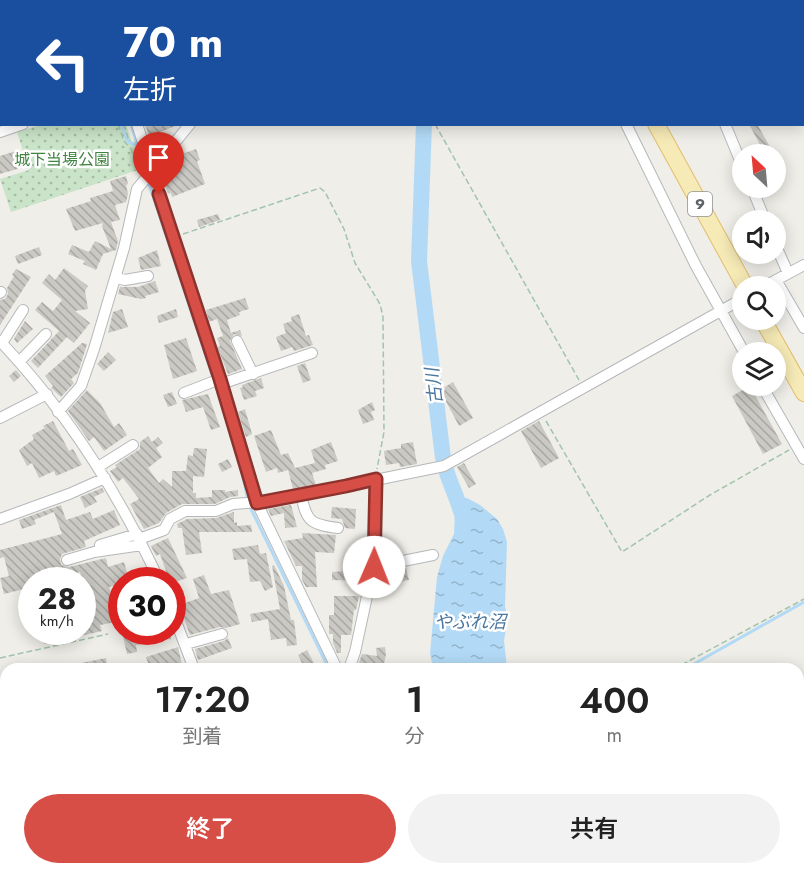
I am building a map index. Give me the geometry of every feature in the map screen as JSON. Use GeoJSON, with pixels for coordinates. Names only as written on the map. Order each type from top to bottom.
{"type":"FeatureCollection","features":[{"type":"Feature","properties":{"kind":"main road","name":"9"},"geometry":{"type":"LineString","coordinates":[[657,126],[737,276]]}},
{"type":"Feature","properties":{"kind":"main road"},"geometry":{"type":"LineString","coordinates":[[769,330],[804,393]]}},
{"type":"Feature","properties":{"kind":"street"},"geometry":{"type":"LineString","coordinates":[[0,132],[17,126]]}},
{"type":"Feature","properties":{"kind":"street"},"geometry":{"type":"LineString","coordinates":[[137,126],[148,178],[173,237],[253,504],[334,663]]}},
{"type":"Feature","properties":{"kind":"street"},"geometry":{"type":"LineString","coordinates":[[58,412],[81,386],[116,278],[138,189],[188,126]]}},
{"type":"Feature","properties":{"kind":"street"},"geometry":{"type":"LineString","coordinates":[[627,126],[720,312],[738,342]]}},
{"type":"Feature","properties":{"kind":"street"},"geometry":{"type":"LineString","coordinates":[[726,126],[733,144]]}},
{"type":"Feature","properties":{"kind":"street"},"geometry":{"type":"LineString","coordinates":[[784,264],[788,273]]}},
{"type":"Feature","properties":{"kind":"street"},"geometry":{"type":"LineString","coordinates":[[782,276],[804,265]]}},
{"type":"Feature","properties":{"kind":"street"},"geometry":{"type":"LineString","coordinates":[[116,278],[125,280],[148,276]]}},
{"type":"Feature","properties":{"kind":"street"},"geometry":{"type":"LineString","coordinates":[[786,295],[804,328]]}},
{"type":"Feature","properties":{"kind":"street"},"geometry":{"type":"LineString","coordinates":[[67,560],[164,530],[170,519],[185,511],[216,511],[233,504],[253,504],[444,466],[720,312],[732,301]]}},
{"type":"Feature","properties":{"kind":"street"},"geometry":{"type":"LineString","coordinates":[[23,310],[1,342],[47,394],[98,467],[140,539],[150,567]]}},
{"type":"Feature","properties":{"kind":"street"},"geometry":{"type":"LineString","coordinates":[[19,362],[46,334]]}},
{"type":"Feature","properties":{"kind":"street"},"geometry":{"type":"LineString","coordinates":[[237,341],[253,374]]}},
{"type":"Feature","properties":{"kind":"street"},"geometry":{"type":"LineString","coordinates":[[184,393],[217,382],[253,374],[312,353]]}},
{"type":"Feature","properties":{"kind":"street"},"geometry":{"type":"LineString","coordinates":[[0,418],[47,394]]}},
{"type":"Feature","properties":{"kind":"street"},"geometry":{"type":"LineString","coordinates":[[768,396],[804,459]]}},
{"type":"Feature","properties":{"kind":"street"},"geometry":{"type":"LineString","coordinates":[[98,467],[133,445]]}},
{"type":"Feature","properties":{"kind":"street"},"geometry":{"type":"LineString","coordinates":[[0,519],[69,494],[105,478]]}},
{"type":"Feature","properties":{"kind":"street"},"geometry":{"type":"LineString","coordinates":[[351,663],[374,567],[376,479]]}},
{"type":"Feature","properties":{"kind":"street"},"geometry":{"type":"LineString","coordinates":[[301,495],[304,512],[309,520],[316,524],[338,528]]}},
{"type":"Feature","properties":{"kind":"street"},"geometry":{"type":"LineString","coordinates":[[100,545],[140,539]]}},
{"type":"Feature","properties":{"kind":"street"},"geometry":{"type":"LineString","coordinates":[[374,567],[433,555]]}},
{"type":"Feature","properties":{"kind":"street"},"geometry":{"type":"LineString","coordinates":[[192,663],[186,644],[222,634]]}},
{"type":"Feature","properties":{"kind":"path"},"geometry":{"type":"LineString","coordinates":[[119,126],[124,141],[131,148],[148,178]]}},
{"type":"Feature","properties":{"kind":"path"},"geometry":{"type":"LineString","coordinates":[[125,126],[129,141]]}},
{"type":"Feature","properties":{"kind":"path"},"geometry":{"type":"LineString","coordinates":[[436,126],[584,389]]}},
{"type":"Feature","properties":{"kind":"path"},"geometry":{"type":"LineString","coordinates":[[173,237],[320,188],[325,192],[344,229],[355,263],[380,304],[383,317],[384,432],[376,479]]}},
{"type":"Feature","properties":{"kind":"path"},"geometry":{"type":"LineString","coordinates":[[541,413],[622,552],[710,495],[796,446]]}},
{"type":"Feature","properties":{"kind":"path"},"geometry":{"type":"LineString","coordinates":[[686,663],[804,599]]}},
{"type":"Feature","properties":{"kind":"path"},"geometry":{"type":"LineString","coordinates":[[0,658],[108,634]]}},
{"type":"Feature","properties":{"kind":"green space","name":"城下当場公園"},"geometry":{"type":"Polygon","coordinates":[[[37,126],[126,126],[141,169],[11,212],[0,179],[29,170],[17,132],[37,126]]]}},
{"type":"Feature","properties":{"kind":"water","name":"やぶれ沼"},"geometry":{"type":"Polygon","coordinates":[[[460,498],[467,498],[497,519],[503,529],[507,542],[505,606],[508,620],[504,640],[506,663],[432,663],[430,653],[437,577],[443,556],[454,534],[455,514],[460,498]]]}},
{"type":"Feature","properties":{"kind":"building"},"geometry":{"type":"Polygon","coordinates":[[[146,126],[175,126],[158,133],[160,138],[151,142],[146,126]]]}},
{"type":"Feature","properties":{"kind":"building"},"geometry":{"type":"Polygon","coordinates":[[[750,126],[758,126],[768,144],[760,144],[750,126]]]}},
{"type":"Feature","properties":{"kind":"building"},"geometry":{"type":"Polygon","coordinates":[[[196,149],[200,160],[197,161],[205,184],[172,197],[171,193],[168,194],[161,172],[166,166],[174,163],[173,157],[196,149]]]}},
{"type":"Feature","properties":{"kind":"building"},"geometry":{"type":"Polygon","coordinates":[[[19,150],[24,167],[0,174],[0,156],[19,150]]]}},
{"type":"Feature","properties":{"kind":"building"},"geometry":{"type":"Polygon","coordinates":[[[126,176],[128,194],[126,202],[115,205],[120,220],[111,222],[118,241],[116,250],[103,254],[96,270],[83,264],[85,261],[68,254],[72,245],[89,252],[95,241],[111,249],[102,226],[103,223],[75,231],[66,209],[113,191],[110,181],[126,176]]]}},
{"type":"Feature","properties":{"kind":"building"},"geometry":{"type":"Polygon","coordinates":[[[218,214],[220,220],[199,227],[197,220],[218,214]]]}},
{"type":"Feature","properties":{"kind":"building"},"geometry":{"type":"Polygon","coordinates":[[[39,247],[42,255],[18,264],[15,256],[39,247]]]}},
{"type":"Feature","properties":{"kind":"building"},"geometry":{"type":"Polygon","coordinates":[[[157,250],[161,266],[141,270],[138,258],[157,250]]]}},
{"type":"Feature","properties":{"kind":"building"},"geometry":{"type":"Polygon","coordinates":[[[64,268],[88,286],[85,291],[88,309],[75,311],[90,323],[74,343],[67,337],[38,368],[31,361],[59,331],[35,310],[42,302],[53,311],[62,300],[42,283],[49,274],[55,280],[64,268]]]}},
{"type":"Feature","properties":{"kind":"building"},"geometry":{"type":"Polygon","coordinates":[[[16,269],[31,277],[0,325],[0,300],[5,299],[8,294],[7,288],[16,269]]]}},
{"type":"Feature","properties":{"kind":"building"},"geometry":{"type":"Polygon","coordinates":[[[155,281],[159,292],[145,296],[146,298],[118,294],[120,287],[138,287],[155,281]]]}},
{"type":"Feature","properties":{"kind":"building"},"geometry":{"type":"Polygon","coordinates":[[[245,298],[249,309],[227,320],[231,333],[240,330],[242,336],[234,334],[230,341],[242,369],[228,374],[217,347],[220,346],[217,338],[223,336],[217,319],[209,322],[206,310],[245,298]]]}},
{"type":"Feature","properties":{"kind":"building"},"geometry":{"type":"Polygon","coordinates":[[[122,309],[128,327],[108,333],[113,312],[122,309]]]}},
{"type":"Feature","properties":{"kind":"building"},"geometry":{"type":"Polygon","coordinates":[[[176,309],[178,317],[159,323],[157,316],[176,309]]]}},
{"type":"Feature","properties":{"kind":"building"},"geometry":{"type":"Polygon","coordinates":[[[299,314],[306,336],[309,335],[313,345],[294,351],[292,347],[281,351],[276,337],[286,333],[283,324],[292,321],[291,317],[299,314]]]}},
{"type":"Feature","properties":{"kind":"building"},"geometry":{"type":"Polygon","coordinates":[[[25,321],[33,329],[17,343],[14,339],[25,321]]]}},
{"type":"Feature","properties":{"kind":"building"},"geometry":{"type":"Polygon","coordinates":[[[186,338],[197,371],[173,379],[164,345],[186,338]]]}},
{"type":"Feature","properties":{"kind":"building"},"geometry":{"type":"Polygon","coordinates":[[[82,343],[87,344],[78,373],[71,379],[74,383],[61,397],[51,388],[53,386],[45,376],[82,343]]]}},
{"type":"Feature","properties":{"kind":"building"},"geometry":{"type":"Polygon","coordinates":[[[108,352],[116,360],[104,371],[97,364],[108,352]]]}},
{"type":"Feature","properties":{"kind":"building"},"geometry":{"type":"Polygon","coordinates":[[[305,363],[311,380],[303,383],[297,366],[305,363]]]}},
{"type":"Feature","properties":{"kind":"building"},"geometry":{"type":"Polygon","coordinates":[[[16,370],[21,376],[14,382],[9,376],[16,370]]]}},
{"type":"Feature","properties":{"kind":"building"},"geometry":{"type":"Polygon","coordinates":[[[261,378],[264,388],[255,391],[257,396],[244,400],[240,388],[243,387],[242,385],[261,378]]]}},
{"type":"Feature","properties":{"kind":"building"},"geometry":{"type":"Polygon","coordinates":[[[453,382],[473,418],[459,426],[440,390],[453,382]]]}},
{"type":"Feature","properties":{"kind":"building"},"geometry":{"type":"Polygon","coordinates":[[[87,390],[100,403],[114,427],[119,423],[127,435],[104,451],[94,437],[89,441],[68,411],[87,390]]]}},
{"type":"Feature","properties":{"kind":"building"},"geometry":{"type":"Polygon","coordinates":[[[172,392],[177,404],[168,407],[163,395],[172,392]]]}},
{"type":"Feature","properties":{"kind":"building"},"geometry":{"type":"Polygon","coordinates":[[[208,394],[220,427],[211,430],[203,407],[186,412],[182,400],[208,394]]]}},
{"type":"Feature","properties":{"kind":"building"},"geometry":{"type":"Polygon","coordinates":[[[732,396],[756,396],[782,444],[763,454],[732,396]]]}},
{"type":"Feature","properties":{"kind":"building"},"geometry":{"type":"Polygon","coordinates":[[[372,402],[375,410],[371,412],[374,420],[363,424],[358,410],[372,402]]]}},
{"type":"Feature","properties":{"kind":"building"},"geometry":{"type":"Polygon","coordinates":[[[245,409],[252,434],[246,437],[238,412],[245,409]]]}},
{"type":"Feature","properties":{"kind":"building"},"geometry":{"type":"Polygon","coordinates":[[[53,421],[69,451],[73,449],[82,465],[56,476],[54,471],[39,478],[32,463],[27,466],[19,450],[34,439],[32,435],[53,421]]]}},
{"type":"Feature","properties":{"kind":"building"},"geometry":{"type":"Polygon","coordinates":[[[539,421],[559,458],[541,468],[521,431],[539,421]]]}},
{"type":"Feature","properties":{"kind":"building"},"geometry":{"type":"Polygon","coordinates":[[[271,430],[281,455],[288,453],[295,468],[315,463],[311,450],[331,442],[338,461],[325,465],[326,469],[312,473],[316,485],[293,489],[288,470],[278,473],[277,468],[266,472],[254,436],[271,430]]]}},
{"type":"Feature","properties":{"kind":"building"},"geometry":{"type":"Polygon","coordinates":[[[148,436],[152,442],[158,437],[163,443],[156,448],[162,457],[148,468],[159,483],[163,479],[172,487],[172,471],[186,471],[188,455],[193,456],[194,448],[207,449],[204,477],[193,476],[193,493],[196,493],[196,498],[212,497],[212,490],[225,490],[225,492],[238,490],[238,496],[215,504],[182,504],[166,513],[159,523],[144,529],[130,504],[139,499],[123,478],[118,482],[110,471],[117,467],[115,465],[140,449],[140,442],[148,436]]]}},
{"type":"Feature","properties":{"kind":"building"},"geometry":{"type":"Polygon","coordinates":[[[413,442],[417,464],[400,467],[399,463],[386,465],[384,451],[401,448],[401,444],[413,442]]]}},
{"type":"Feature","properties":{"kind":"building"},"geometry":{"type":"Polygon","coordinates":[[[228,459],[232,467],[222,472],[218,464],[228,459]]]}},
{"type":"Feature","properties":{"kind":"building"},"geometry":{"type":"Polygon","coordinates":[[[464,463],[476,484],[469,488],[457,467],[464,463]]]}},
{"type":"Feature","properties":{"kind":"building"},"geometry":{"type":"Polygon","coordinates":[[[102,488],[104,492],[94,497],[97,502],[85,508],[80,497],[102,488]]]}},
{"type":"Feature","properties":{"kind":"building"},"geometry":{"type":"Polygon","coordinates":[[[61,505],[66,520],[90,512],[93,519],[114,510],[120,525],[84,541],[86,547],[62,554],[61,565],[69,567],[18,567],[18,590],[4,594],[0,578],[9,576],[4,557],[0,558],[0,550],[62,534],[54,512],[34,520],[36,524],[22,529],[19,520],[61,505]]]}},
{"type":"Feature","properties":{"kind":"building"},"geometry":{"type":"Polygon","coordinates":[[[291,505],[297,527],[285,528],[284,513],[271,516],[268,509],[291,505]]]}},
{"type":"Feature","properties":{"kind":"building"},"geometry":{"type":"Polygon","coordinates":[[[332,507],[356,509],[355,529],[345,528],[342,519],[331,518],[332,507]]]}},
{"type":"Feature","properties":{"kind":"building"},"geometry":{"type":"Polygon","coordinates":[[[234,512],[234,523],[237,522],[237,526],[251,525],[252,532],[199,532],[202,553],[186,555],[182,528],[178,528],[177,524],[187,519],[216,518],[234,512]]]}},
{"type":"Feature","properties":{"kind":"building"},"geometry":{"type":"Polygon","coordinates":[[[302,533],[336,535],[334,553],[315,552],[317,587],[306,587],[302,580],[302,566],[296,566],[284,541],[303,538],[302,533]]]}},
{"type":"Feature","properties":{"kind":"building"},"geometry":{"type":"Polygon","coordinates":[[[168,538],[182,567],[164,567],[160,554],[156,556],[151,546],[168,538]]]}},
{"type":"Feature","properties":{"kind":"building"},"geometry":{"type":"Polygon","coordinates":[[[258,545],[260,554],[266,553],[273,587],[265,591],[260,581],[250,582],[247,559],[234,560],[232,549],[258,545]]]}},
{"type":"Feature","properties":{"kind":"building"},"geometry":{"type":"Polygon","coordinates":[[[106,558],[108,624],[100,625],[102,631],[96,632],[96,567],[69,567],[106,558]]]}},
{"type":"Feature","properties":{"kind":"building"},"geometry":{"type":"Polygon","coordinates":[[[346,559],[360,560],[359,573],[364,573],[363,581],[332,580],[332,572],[346,571],[346,559]]]}},
{"type":"Feature","properties":{"kind":"building"},"geometry":{"type":"Polygon","coordinates":[[[124,562],[125,567],[108,567],[124,562]]]}},
{"type":"Feature","properties":{"kind":"building"},"geometry":{"type":"Polygon","coordinates":[[[274,565],[284,586],[291,620],[294,620],[297,645],[287,646],[286,638],[271,640],[268,619],[252,622],[250,614],[280,609],[272,566],[274,565]]]}},
{"type":"Feature","properties":{"kind":"building"},"geometry":{"type":"Polygon","coordinates":[[[406,568],[409,580],[399,582],[397,570],[406,568]]]}},
{"type":"Feature","properties":{"kind":"building"},"geometry":{"type":"Polygon","coordinates":[[[204,575],[211,594],[229,590],[240,624],[190,635],[186,624],[186,603],[199,598],[193,579],[204,575]]]}},
{"type":"Feature","properties":{"kind":"building"},"geometry":{"type":"Polygon","coordinates":[[[334,596],[359,596],[356,610],[354,610],[351,635],[341,635],[341,653],[337,653],[333,643],[333,634],[329,634],[329,615],[334,615],[334,596]]]}},
{"type":"Feature","properties":{"kind":"building"},"geometry":{"type":"Polygon","coordinates":[[[228,638],[232,648],[198,660],[195,649],[228,638]]]}},
{"type":"Feature","properties":{"kind":"building"},"geometry":{"type":"Polygon","coordinates":[[[125,645],[136,645],[137,652],[127,654],[125,645]]]}},
{"type":"Feature","properties":{"kind":"building"},"geometry":{"type":"Polygon","coordinates":[[[178,647],[182,663],[148,663],[146,657],[178,647]]]}},
{"type":"Feature","properties":{"kind":"building"},"geometry":{"type":"Polygon","coordinates":[[[385,647],[384,663],[359,663],[362,654],[377,656],[376,648],[385,647]]]}},
{"type":"Feature","properties":{"kind":"building"},"geometry":{"type":"Polygon","coordinates":[[[307,650],[314,663],[302,663],[298,655],[307,650]]]}},
{"type":"Feature","properties":{"kind":"building"},"geometry":{"type":"Polygon","coordinates":[[[106,658],[107,663],[81,663],[106,658]]]}},
{"type":"Feature","properties":{"kind":"waterway"},"geometry":{"type":"LineString","coordinates":[[122,126],[128,142],[137,145]]}},
{"type":"Feature","properties":{"kind":"waterway"},"geometry":{"type":"LineString","coordinates":[[132,126],[146,174]]}},
{"type":"Feature","properties":{"kind":"waterway","name":"古川"},"geometry":{"type":"LineString","coordinates":[[424,126],[419,261],[443,458],[464,523]]}},
{"type":"Feature","properties":{"kind":"waterway"},"geometry":{"type":"LineString","coordinates":[[148,181],[223,408]]}},
{"type":"Feature","properties":{"kind":"waterway"},"geometry":{"type":"LineString","coordinates":[[240,463],[248,501]]}},
{"type":"Feature","properties":{"kind":"waterway"},"geometry":{"type":"LineString","coordinates":[[250,507],[326,663]]}},
{"type":"Feature","properties":{"kind":"waterway"},"geometry":{"type":"LineString","coordinates":[[696,663],[804,602]]}},
{"type":"Feature","properties":{"kind":"route"},"geometry":{"type":"LineString","coordinates":[[159,194],[220,379],[255,490],[257,503],[376,479],[374,567]]}}]}
